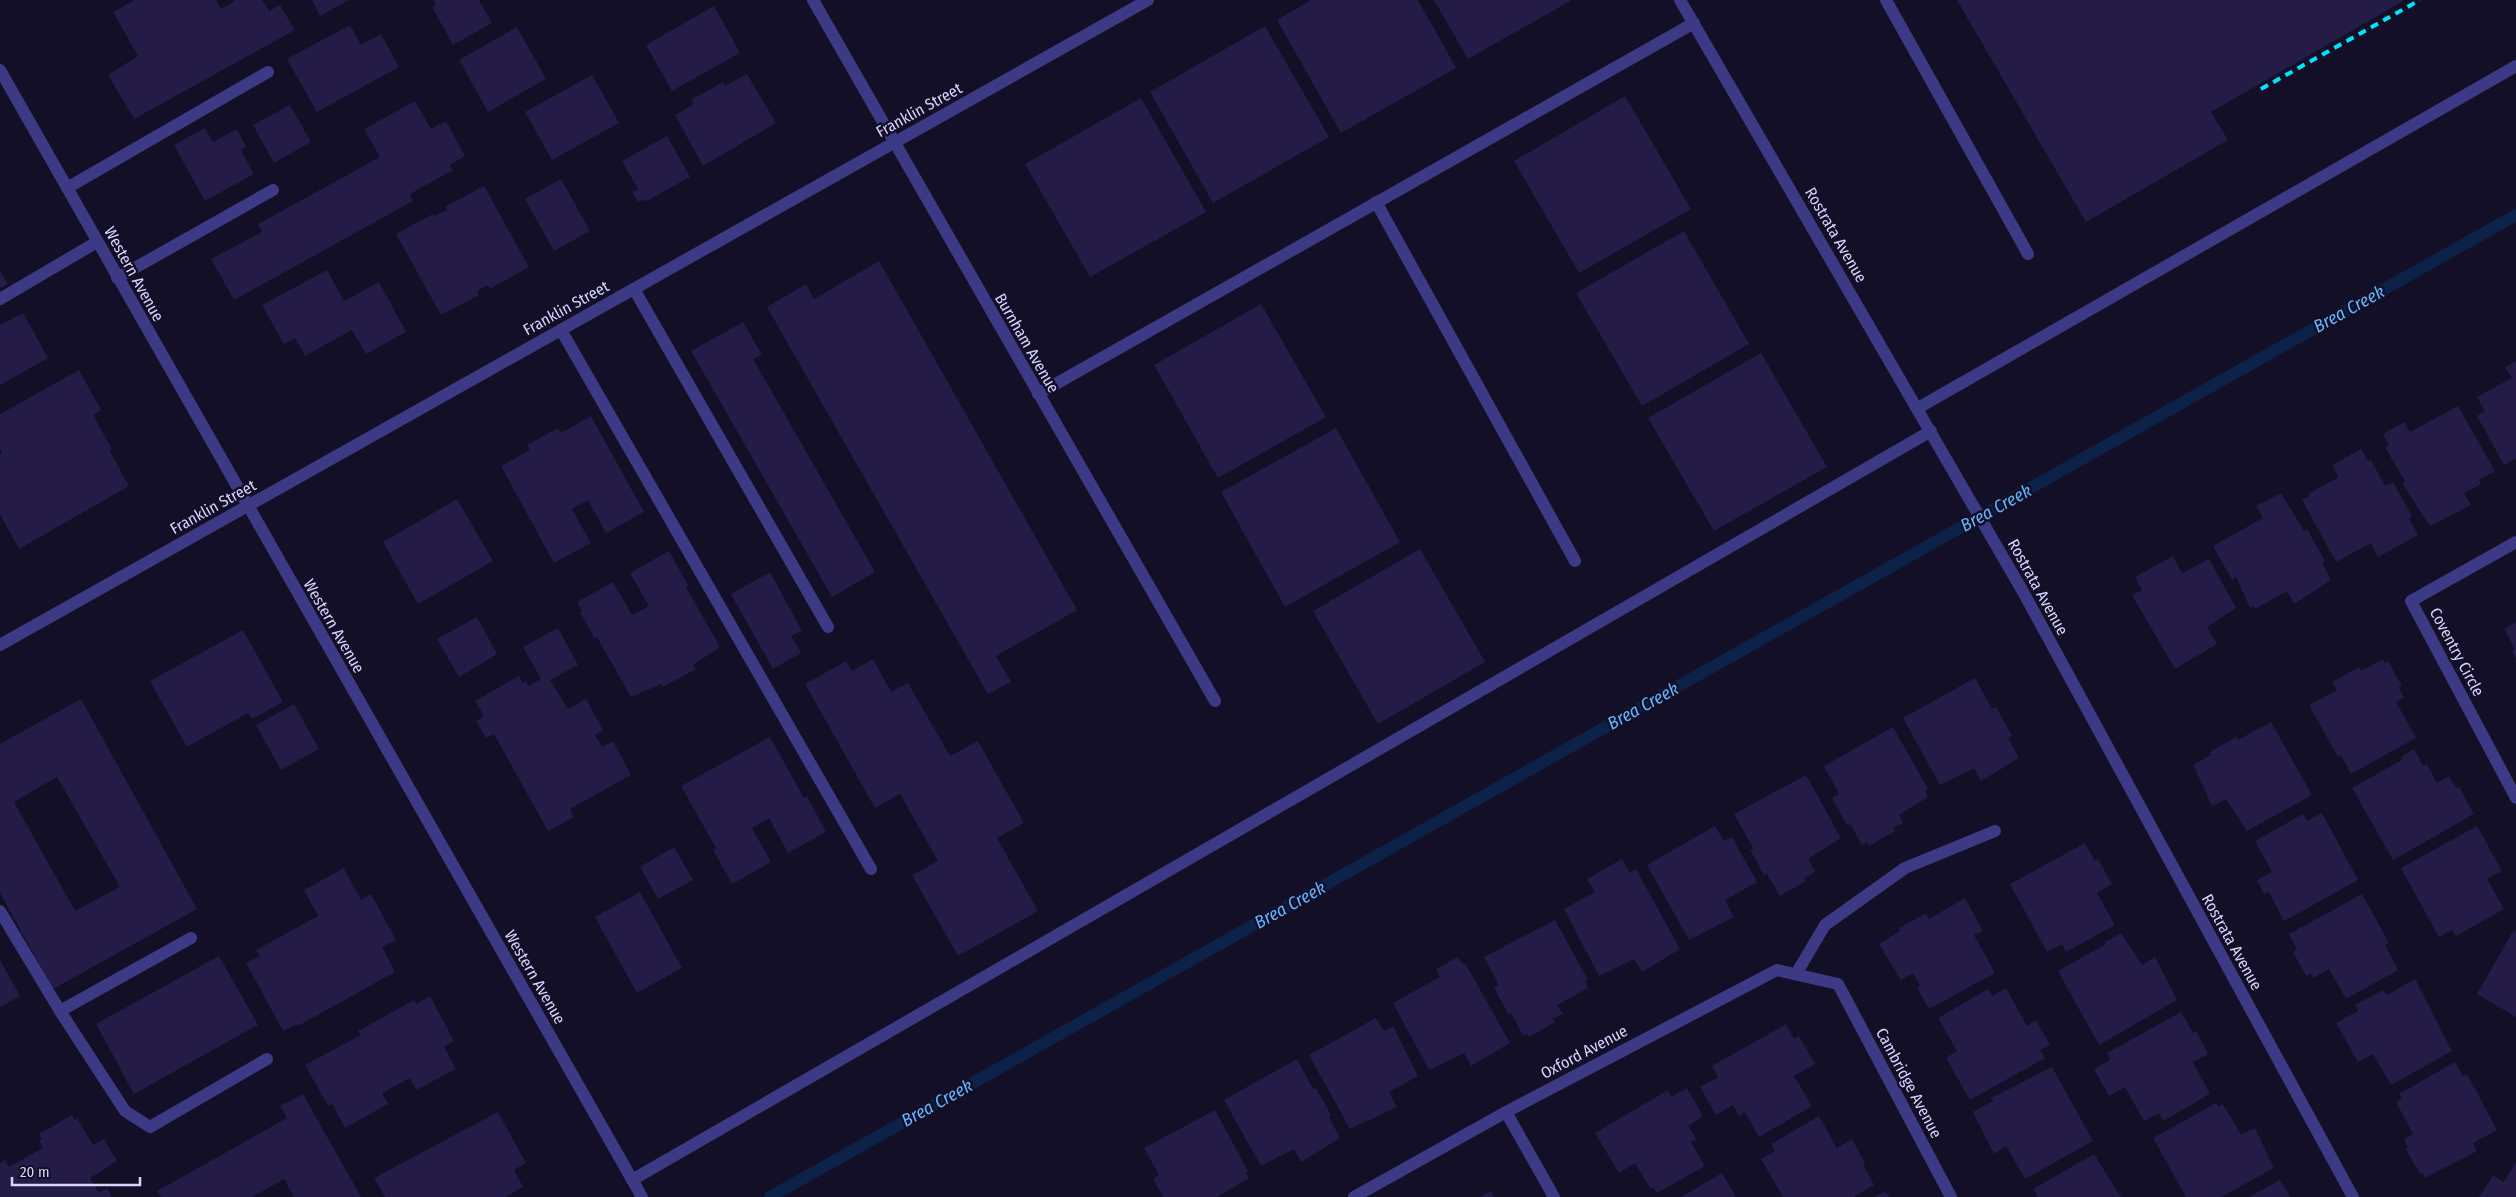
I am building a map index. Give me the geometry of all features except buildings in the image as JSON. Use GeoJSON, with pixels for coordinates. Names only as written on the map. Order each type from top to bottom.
{"type":"FeatureCollection","features":[{"type":"Feature","properties":{"kind":"street","name":"Burnham Avenue"},"geometry":{"type":"LineString","coordinates":[[813,0],[893,143],[1215,702]]}},
{"type":"Feature","properties":{"kind":"street","name":"Franklin Street"},"geometry":{"type":"LineString","coordinates":[[0,645],[1148,0]]}},
{"type":"Feature","properties":{"kind":"street","name":"Rostrata Avenue"},"geometry":{"type":"LineString","coordinates":[[1680,0],[2022,590],[2353,1197]]}},
{"type":"Feature","properties":{"kind":"street"},"geometry":{"type":"LineString","coordinates":[[1886,0],[2028,254]]}},
{"type":"Feature","properties":{"kind":"street"},"geometry":{"type":"LineString","coordinates":[[1038,394],[1694,23]]}},
{"type":"Feature","properties":{"kind":"street"},"geometry":{"type":"LineString","coordinates":[[1918,408],[2516,66]]}},
{"type":"Feature","properties":{"kind":"street","name":"Western Avenue"},"geometry":{"type":"LineString","coordinates":[[0,70],[642,1197]]}},
{"type":"Feature","properties":{"kind":"street"},"geometry":{"type":"LineString","coordinates":[[67,188],[268,72]]}},
{"type":"Feature","properties":{"kind":"street"},"geometry":{"type":"LineString","coordinates":[[117,278],[273,190]]}},
{"type":"Feature","properties":{"kind":"street"},"geometry":{"type":"LineString","coordinates":[[1376,202],[1575,561]]}},
{"type":"Feature","properties":{"kind":"street"},"geometry":{"type":"LineString","coordinates":[[0,299],[97,242]]}},
{"type":"Feature","properties":{"kind":"street"},"geometry":{"type":"LineString","coordinates":[[634,288],[828,627]]}},
{"type":"Feature","properties":{"kind":"street"},"geometry":{"type":"LineString","coordinates":[[561,330],[871,869]]}},
{"type":"Feature","properties":{"kind":"street"},"geometry":{"type":"LineString","coordinates":[[632,1180],[1933,434]]}},
{"type":"Feature","properties":{"kind":"street","name":"Coventry Circle"},"geometry":{"type":"LineString","coordinates":[[2516,542],[2411,601],[2516,798]]}},
{"type":"Feature","properties":{"kind":"street"},"geometry":{"type":"LineString","coordinates":[[1796,974],[1825,925],[1906,868],[1995,831]]}},
{"type":"Feature","properties":{"kind":"street"},"geometry":{"type":"LineString","coordinates":[[0,911],[60,1011],[125,1111],[150,1127],[267,1059]]}},
{"type":"Feature","properties":{"kind":"street"},"geometry":{"type":"LineString","coordinates":[[60,1011],[192,938]]}},
{"type":"Feature","properties":{"kind":"street","name":"Oxford Avenue"},"geometry":{"type":"LineString","coordinates":[[1354,1197],[1506,1112],[1777,970],[1838,984]]}},
{"type":"Feature","properties":{"kind":"street","name":"Cambridge Avenue"},"geometry":{"type":"LineString","coordinates":[[1838,984],[1951,1197]]}},
{"type":"Feature","properties":{"kind":"street"},"geometry":{"type":"LineString","coordinates":[[1506,1112],[1554,1197]]}},
{"type":"Feature","properties":{"kind":"waterway","name":"Brea Creek"},"geometry":{"type":"LineString","coordinates":[[770,1197],[2516,215]]}},
{"type":"Feature","properties":{"kind":"railway"},"geometry":{"type":"LineString","coordinates":[[2261,89],[2420,0]]}}]}
